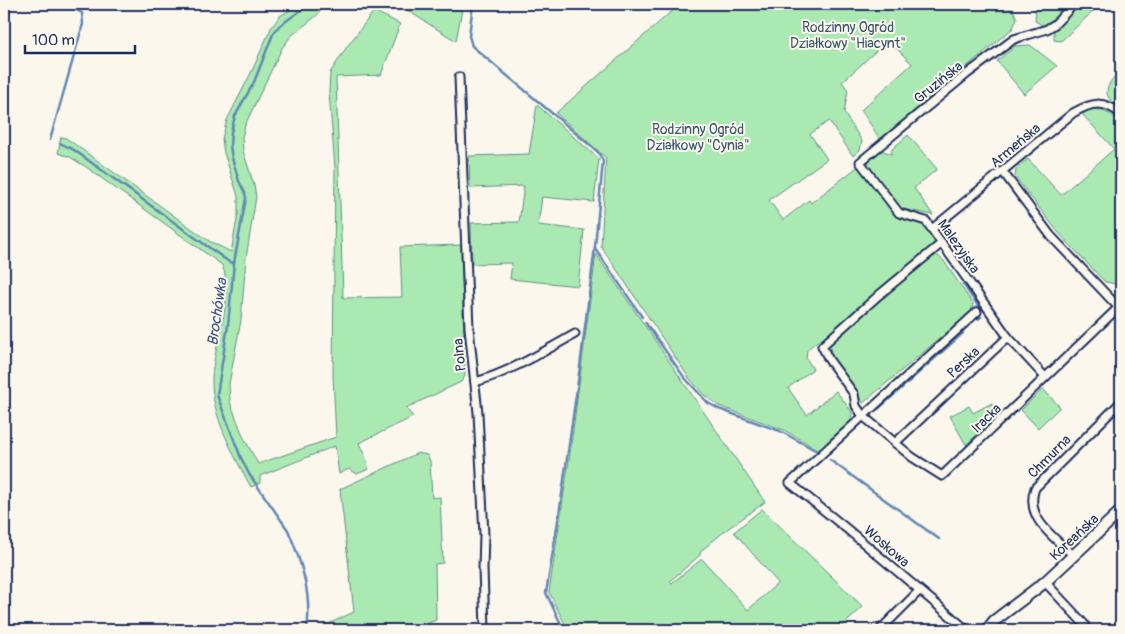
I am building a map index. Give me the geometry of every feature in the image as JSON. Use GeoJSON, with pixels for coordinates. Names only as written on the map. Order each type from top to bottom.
{"type":"FeatureCollection","features":[{"type":"Feature","properties":{"kind":"street","name":"Gruzińska"},"geometry":{"type":"LineString","coordinates":[[860,162],[967,74],[1014,39],[1047,29],[1055,24],[1074,4]]}},
{"type":"Feature","properties":{"kind":"street","name":"Polna"},"geometry":{"type":"LineString","coordinates":[[460,76],[469,328],[475,382],[484,535],[485,630]]}},
{"type":"Feature","properties":{"kind":"street","name":"Armeńska"},"geometry":{"type":"LineString","coordinates":[[932,229],[1080,109],[1094,104],[1107,105],[1121,114]]}},
{"type":"Feature","properties":{"kind":"street","name":"Malezyjska"},"geometry":{"type":"LineString","coordinates":[[860,162],[899,213],[926,221],[1008,337]]}},
{"type":"Feature","properties":{"kind":"street"},"geometry":{"type":"LineString","coordinates":[[1003,172],[1051,236],[1120,308]]}},
{"type":"Feature","properties":{"kind":"street"},"geometry":{"type":"LineString","coordinates":[[942,243],[879,295],[822,346],[829,360],[854,394],[856,406],[863,416],[977,312]]}},
{"type":"Feature","properties":{"kind":"street","name":"Iracka"},"geometry":{"type":"LineString","coordinates":[[863,416],[912,457],[942,476],[1120,308]]}},
{"type":"Feature","properties":{"kind":"street"},"geometry":{"type":"LineString","coordinates":[[475,382],[527,360],[575,334]]}},
{"type":"Feature","properties":{"kind":"street"},"geometry":{"type":"LineString","coordinates":[[1008,337],[1045,377]]}},
{"type":"Feature","properties":{"kind":"street","name":"Perska"},"geometry":{"type":"LineString","coordinates":[[895,444],[1008,337]]}},
{"type":"Feature","properties":{"kind":"street","name":"Chmurna"},"geometry":{"type":"LineString","coordinates":[[1074,556],[1037,519],[1032,508],[1031,497],[1035,488],[1121,402]]}},
{"type":"Feature","properties":{"kind":"street","name":"Woskowa"},"geometry":{"type":"LineString","coordinates":[[863,416],[790,483],[847,528],[966,630]]}},
{"type":"Feature","properties":{"kind":"street","name":"Koreańska"},"geometry":{"type":"LineString","coordinates":[[987,630],[994,621],[1045,582],[1121,511]]}},
{"type":"Feature","properties":{"kind":"street"},"geometry":{"type":"LineString","coordinates":[[1045,582],[1085,625]]}},
{"type":"Feature","properties":{"kind":"street"},"geometry":{"type":"LineString","coordinates":[[880,630],[919,591]]}},
{"type":"Feature","properties":{"kind":"green space"},"geometry":{"type":"Polygon","coordinates":[[[300,4],[327,4],[315,17],[291,36],[282,48],[245,125],[242,137],[243,151],[256,197],[246,258],[241,320],[229,384],[230,402],[243,436],[258,464],[336,437],[333,375],[335,168],[329,92],[330,73],[374,11],[400,24],[381,75],[336,77],[343,298],[402,297],[400,247],[461,245],[465,376],[461,382],[406,408],[413,417],[359,443],[369,469],[357,474],[349,469],[339,474],[335,446],[260,476],[260,483],[251,487],[219,421],[213,393],[213,365],[225,307],[226,278],[222,265],[86,167],[70,157],[58,153],[61,137],[66,138],[209,241],[231,252],[238,214],[238,196],[224,153],[222,139],[227,120],[271,28],[280,16],[300,4]]]}},
{"type":"Feature","properties":{"kind":"green space"},"geometry":{"type":"Polygon","coordinates":[[[397,4],[463,4],[456,41],[397,4]]]}},
{"type":"Feature","properties":{"kind":"green space"},"geometry":{"type":"Polygon","coordinates":[[[680,4],[1008,4],[1017,18],[1013,28],[880,139],[861,110],[912,64],[888,40],[842,82],[848,90],[844,113],[862,141],[860,150],[853,156],[829,121],[810,134],[827,159],[769,200],[783,220],[809,200],[811,203],[860,165],[894,215],[924,224],[933,235],[936,244],[824,342],[817,341],[807,350],[806,358],[813,369],[788,388],[807,415],[836,391],[852,412],[851,421],[827,442],[830,446],[822,452],[784,430],[719,406],[704,395],[689,378],[601,246],[606,158],[556,113],[680,4]]]}},
{"type":"Feature","properties":{"kind":"green space"},"geometry":{"type":"Polygon","coordinates":[[[1036,4],[1070,4],[1045,27],[1035,21],[1036,4]]]}},
{"type":"Feature","properties":{"kind":"green space"},"geometry":{"type":"Polygon","coordinates":[[[1080,4],[1101,4],[1061,41],[1054,40],[1054,29],[1080,4]]]}},
{"type":"Feature","properties":{"kind":"green space"},"geometry":{"type":"Polygon","coordinates":[[[1030,45],[1057,66],[1024,94],[997,61],[1015,46],[1030,45]]]}},
{"type":"Feature","properties":{"kind":"green space"},"geometry":{"type":"Polygon","coordinates":[[[1113,78],[1121,79],[1121,110],[1109,99],[1107,92],[1113,78]]]}},
{"type":"Feature","properties":{"kind":"green space"},"geometry":{"type":"Polygon","coordinates":[[[537,105],[599,159],[594,202],[542,197],[538,225],[584,230],[578,286],[510,279],[512,263],[472,264],[471,223],[519,222],[524,186],[470,188],[469,156],[529,154],[537,105]]]}},
{"type":"Feature","properties":{"kind":"green space"},"geometry":{"type":"Polygon","coordinates":[[[1092,109],[1108,113],[1121,123],[1121,279],[1116,284],[1105,282],[1086,262],[1058,232],[1015,177],[1016,169],[1028,159],[1061,195],[1114,149],[1082,114],[1092,109]]]}},
{"type":"Feature","properties":{"kind":"green space"},"geometry":{"type":"Polygon","coordinates":[[[908,135],[937,169],[914,188],[933,215],[898,208],[867,165],[872,156],[881,150],[891,154],[892,149],[908,135]]]}},
{"type":"Feature","properties":{"kind":"green space"},"geometry":{"type":"Polygon","coordinates":[[[596,254],[765,502],[726,530],[670,581],[672,583],[702,559],[748,610],[778,583],[734,532],[762,509],[863,607],[838,630],[568,630],[549,592],[570,453],[596,254]]]}},
{"type":"Feature","properties":{"kind":"green space"},"geometry":{"type":"Polygon","coordinates":[[[937,255],[944,261],[973,304],[971,312],[863,403],[831,358],[830,344],[920,265],[937,255]]]}},
{"type":"Feature","properties":{"kind":"green space"},"geometry":{"type":"Polygon","coordinates":[[[1043,389],[1060,407],[1038,428],[1021,410],[1043,389]]]}},
{"type":"Feature","properties":{"kind":"green space"},"geometry":{"type":"Polygon","coordinates":[[[992,403],[998,414],[966,445],[950,416],[969,406],[973,413],[992,403]]]}},
{"type":"Feature","properties":{"kind":"green space"},"geometry":{"type":"Polygon","coordinates":[[[418,453],[427,455],[430,461],[432,498],[440,497],[443,563],[435,564],[436,620],[410,630],[315,630],[354,612],[340,489],[418,453]]]}},
{"type":"Feature","properties":{"kind":"waterway"},"geometry":{"type":"LineString","coordinates":[[50,140],[83,24],[82,13],[66,4]]}},
{"type":"Feature","properties":{"kind":"waterway","name":"Brochówka"},"geometry":{"type":"LineString","coordinates":[[307,630],[308,604],[305,579],[293,542],[288,530],[249,474],[217,395],[228,325],[234,263],[246,198],[232,158],[230,146],[231,132],[235,116],[254,82],[273,34],[279,26],[310,4]]}},
{"type":"Feature","properties":{"kind":"waterway"},"geometry":{"type":"LineString","coordinates":[[473,4],[469,36],[472,46],[598,152],[603,161],[595,247],[580,367],[546,593],[564,630]]}},
{"type":"Feature","properties":{"kind":"waterway"},"geometry":{"type":"LineString","coordinates":[[60,143],[74,150],[229,262],[234,263]]}},
{"type":"Feature","properties":{"kind":"waterway"},"geometry":{"type":"LineString","coordinates":[[595,248],[642,317]]}},
{"type":"Feature","properties":{"kind":"waterway"},"geometry":{"type":"LineString","coordinates":[[963,284],[981,310]]}},
{"type":"Feature","properties":{"kind":"waterway"},"geometry":{"type":"LineString","coordinates":[[645,322],[684,377],[708,403],[719,409],[780,431],[817,451]]}},
{"type":"Feature","properties":{"kind":"waterway"},"geometry":{"type":"LineString","coordinates":[[878,409],[963,333]]}},
{"type":"Feature","properties":{"kind":"waterway"},"geometry":{"type":"LineString","coordinates":[[830,460],[939,539]]}},
{"type":"Feature","properties":{"kind":"park label","name":"Rodzinny Ogród Działkowy \"Hiacynt\""},"geometry":{"type":"Point","coordinates":[848,36]}},
{"type":"Feature","properties":{"kind":"park label","name":"Rodzinny Ogród Działkowy \"Cynia\""},"geometry":{"type":"Point","coordinates":[698,138]}}]}
